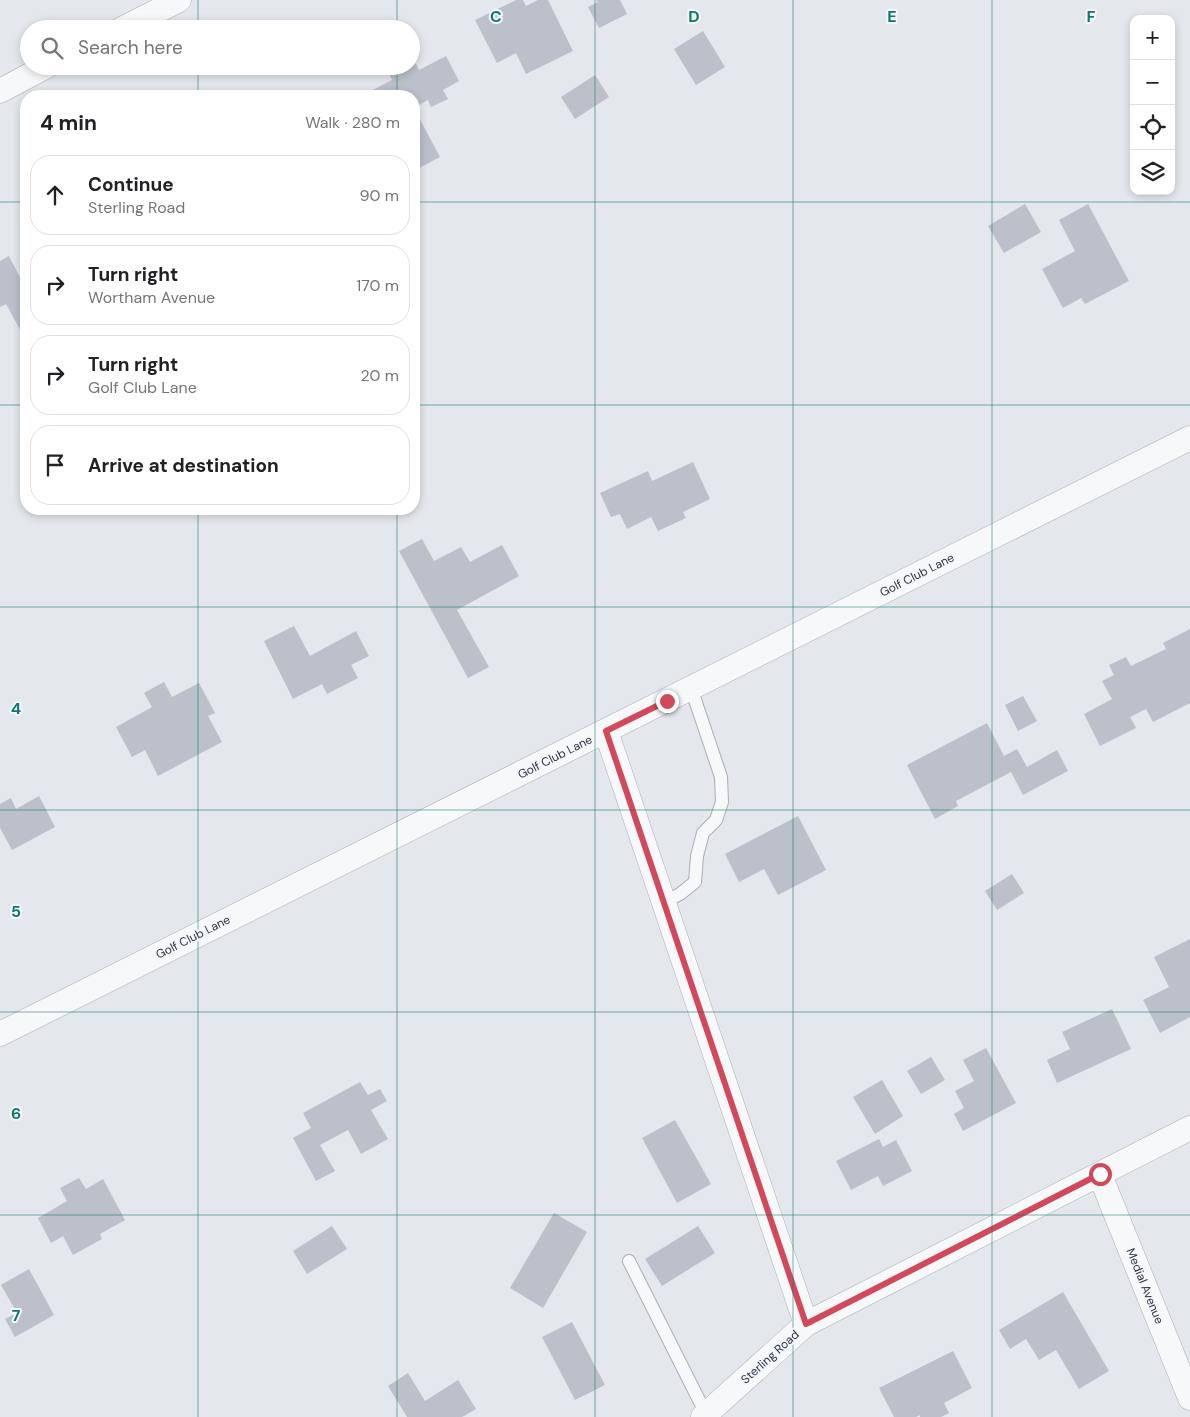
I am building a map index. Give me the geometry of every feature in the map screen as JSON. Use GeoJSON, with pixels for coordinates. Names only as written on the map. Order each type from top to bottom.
{"type":"FeatureCollection","features":[{"type":"Feature","properties":{"kind":"street"},"geometry":{"type":"LineString","coordinates":[[140,20],[179,0]]}},
{"type":"Feature","properties":{"kind":"street"},"geometry":{"type":"LineString","coordinates":[[0,91],[30,75]]}},
{"type":"Feature","properties":{"kind":"street","name":"Golf Club Lane"},"geometry":{"type":"LineString","coordinates":[[0,1034],[1190,438]]}},
{"type":"Feature","properties":{"kind":"street"},"geometry":{"type":"LineString","coordinates":[[606,731],[806,1324]]}},
{"type":"Feature","properties":{"kind":"street","name":"Sterling Road"},"geometry":{"type":"LineString","coordinates":[[704,1416],[806,1324],[1190,1128]]}},
{"type":"Feature","properties":{"kind":"street","name":"Medial Avenue"},"geometry":{"type":"LineString","coordinates":[[1100,1174],[1190,1398]]}},
{"type":"Feature","properties":{"kind":"lane"},"geometry":{"type":"LineString","coordinates":[[664,902],[680,894],[695,882],[697,856],[703,834],[716,820],[722,802],[721,777],[691,688]]}},
{"type":"Feature","properties":{"kind":"lane"},"geometry":{"type":"LineString","coordinates":[[629,1261],[704,1416]]}},
{"type":"Feature","properties":{"kind":"building"},"geometry":{"type":"Polygon","coordinates":[[[516,0],[523,0],[526,6],[538,0],[548,0],[573,51],[526,74],[516,53],[497,63],[475,20],[516,0]]]}},
{"type":"Feature","properties":{"kind":"building"},"geometry":{"type":"Polygon","coordinates":[[[596,0],[620,0],[627,14],[599,28],[588,7],[598,2],[596,0]]]}},
{"type":"Feature","properties":{"kind":"building"},"geometry":{"type":"Polygon","coordinates":[[[703,31],[725,67],[696,85],[674,49],[703,31]]]}},
{"type":"Feature","properties":{"kind":"building"},"geometry":{"type":"Polygon","coordinates":[[[446,56],[459,81],[443,90],[448,99],[431,107],[428,100],[420,105],[420,90],[373,90],[392,80],[390,75],[420,75],[420,69],[446,56]]]}},
{"type":"Feature","properties":{"kind":"building"},"geometry":{"type":"Polygon","coordinates":[[[595,75],[609,97],[575,119],[561,97],[595,75]]]}},
{"type":"Feature","properties":{"kind":"building"},"geometry":{"type":"Polygon","coordinates":[[[420,119],[440,157],[420,168],[420,119]]]}},
{"type":"Feature","properties":{"kind":"building"},"geometry":{"type":"Polygon","coordinates":[[[1025,204],[1041,232],[1004,253],[988,226],[1025,204]]]}},
{"type":"Feature","properties":{"kind":"building"},"geometry":{"type":"Polygon","coordinates":[[[1088,204],[1129,281],[1085,304],[1081,298],[1063,308],[1042,269],[1075,251],[1059,220],[1088,204]]]}},
{"type":"Feature","properties":{"kind":"building"},"geometry":{"type":"Polygon","coordinates":[[[9,256],[20,277],[20,330],[6,304],[0,307],[0,261],[9,256]]]}},
{"type":"Feature","properties":{"kind":"building"},"geometry":{"type":"Polygon","coordinates":[[[693,462],[710,499],[683,512],[686,518],[658,531],[651,517],[627,529],[620,514],[611,517],[600,493],[648,471],[652,481],[693,462]]]}},
{"type":"Feature","properties":{"kind":"building"},"geometry":{"type":"Polygon","coordinates":[[[422,539],[434,561],[461,547],[470,562],[502,545],[519,576],[457,610],[489,667],[468,678],[399,551],[422,539]]]}},
{"type":"Feature","properties":{"kind":"building"},"geometry":{"type":"Polygon","coordinates":[[[294,626],[310,656],[356,631],[369,656],[351,665],[358,678],[327,694],[322,684],[293,699],[264,641],[294,626]]]}},
{"type":"Feature","properties":{"kind":"building"},"geometry":{"type":"Polygon","coordinates":[[[1190,629],[1190,703],[1153,722],[1146,709],[1130,717],[1136,728],[1100,746],[1084,714],[1112,699],[1102,681],[1114,675],[1109,665],[1126,657],[1131,666],[1166,649],[1163,643],[1190,629]]]}},
{"type":"Feature","properties":{"kind":"building"},"geometry":{"type":"Polygon","coordinates":[[[164,682],[172,697],[199,683],[215,713],[208,716],[222,742],[158,776],[145,750],[132,757],[116,727],[152,707],[144,693],[164,682]]]}},
{"type":"Feature","properties":{"kind":"building"},"geometry":{"type":"Polygon","coordinates":[[[1023,696],[1037,721],[1018,731],[1005,705],[1023,696]]]}},
{"type":"Feature","properties":{"kind":"building"},"geometry":{"type":"Polygon","coordinates":[[[987,723],[1004,756],[1017,749],[1027,767],[1057,750],[1068,771],[1023,795],[1011,772],[956,801],[958,806],[935,819],[907,765],[987,723]]]}},
{"type":"Feature","properties":{"kind":"building"},"geometry":{"type":"Polygon","coordinates":[[[39,796],[55,827],[12,850],[0,828],[0,804],[11,798],[16,809],[39,796]]]}},
{"type":"Feature","properties":{"kind":"building"},"geometry":{"type":"Polygon","coordinates":[[[798,816],[826,870],[778,895],[764,869],[739,882],[725,854],[798,816]]]}},
{"type":"Feature","properties":{"kind":"building"},"geometry":{"type":"Polygon","coordinates":[[[1012,874],[1024,893],[997,910],[985,891],[1012,874]]]}},
{"type":"Feature","properties":{"kind":"building"},"geometry":{"type":"Polygon","coordinates":[[[1190,939],[1190,1017],[1160,1033],[1143,1000],[1169,987],[1154,957],[1190,939]]]}},
{"type":"Feature","properties":{"kind":"building"},"geometry":{"type":"Polygon","coordinates":[[[1112,1009],[1131,1049],[1057,1083],[1047,1060],[1070,1049],[1062,1032],[1112,1009]]]}},
{"type":"Feature","properties":{"kind":"building"},"geometry":{"type":"Polygon","coordinates":[[[986,1048],[1016,1103],[963,1131],[954,1114],[964,1108],[955,1091],[974,1081],[963,1060],[986,1048]]]}},
{"type":"Feature","properties":{"kind":"building"},"geometry":{"type":"Polygon","coordinates":[[[931,1057],[945,1080],[921,1094],[907,1071],[931,1057]]]}},
{"type":"Feature","properties":{"kind":"building"},"geometry":{"type":"Polygon","coordinates":[[[882,1080],[903,1116],[875,1134],[853,1097],[882,1080]]]}},
{"type":"Feature","properties":{"kind":"building"},"geometry":{"type":"Polygon","coordinates":[[[360,1082],[368,1095],[380,1089],[387,1101],[371,1110],[388,1139],[361,1154],[348,1130],[320,1145],[335,1171],[316,1181],[293,1138],[311,1128],[303,1113],[360,1082]]]}},
{"type":"Feature","properties":{"kind":"building"},"geometry":{"type":"Polygon","coordinates":[[[675,1120],[711,1184],[677,1203],[642,1138],[675,1120]]]}},
{"type":"Feature","properties":{"kind":"building"},"geometry":{"type":"Polygon","coordinates":[[[879,1139],[883,1147],[896,1140],[912,1171],[883,1186],[878,1176],[851,1190],[836,1161],[879,1139]]]}},
{"type":"Feature","properties":{"kind":"building"},"geometry":{"type":"Polygon","coordinates":[[[79,1178],[86,1189],[103,1179],[125,1220],[100,1234],[102,1239],[73,1255],[63,1236],[51,1243],[38,1218],[67,1201],[60,1188],[79,1178]]]}},
{"type":"Feature","properties":{"kind":"building"},"geometry":{"type":"Polygon","coordinates":[[[554,1213],[587,1232],[543,1308],[510,1288],[554,1213]]]}},
{"type":"Feature","properties":{"kind":"building"},"geometry":{"type":"Polygon","coordinates":[[[332,1226],[347,1249],[307,1274],[293,1251],[332,1226]]]}},
{"type":"Feature","properties":{"kind":"building"},"geometry":{"type":"Polygon","coordinates":[[[698,1226],[715,1253],[662,1286],[645,1259],[698,1226]]]}},
{"type":"Feature","properties":{"kind":"building"},"geometry":{"type":"Polygon","coordinates":[[[29,1269],[54,1315],[15,1337],[5,1319],[17,1313],[1,1285],[29,1269]]]}},
{"type":"Feature","properties":{"kind":"building"},"geometry":{"type":"Polygon","coordinates":[[[1063,1292],[1109,1371],[1079,1389],[1056,1350],[1039,1360],[1026,1339],[1010,1349],[999,1330],[1063,1292]]]}},
{"type":"Feature","properties":{"kind":"building"},"geometry":{"type":"Polygon","coordinates":[[[572,1322],[605,1385],[575,1400],[542,1337],[572,1322]]]}},
{"type":"Feature","properties":{"kind":"building"},"geometry":{"type":"Polygon","coordinates":[[[953,1351],[972,1388],[944,1403],[949,1413],[941,1417],[920,1417],[920,1415],[916,1417],[894,1417],[879,1388],[953,1351]]]}},
{"type":"Feature","properties":{"kind":"building"},"geometry":{"type":"Polygon","coordinates":[[[408,1373],[425,1401],[458,1380],[476,1409],[462,1417],[407,1417],[388,1386],[408,1373]]]}},
{"type":"Feature","properties":{"kind":"route"},"geometry":{"type":"LineString","coordinates":[[667,701],[606,731],[806,1324],[1100,1174]]}}]}
